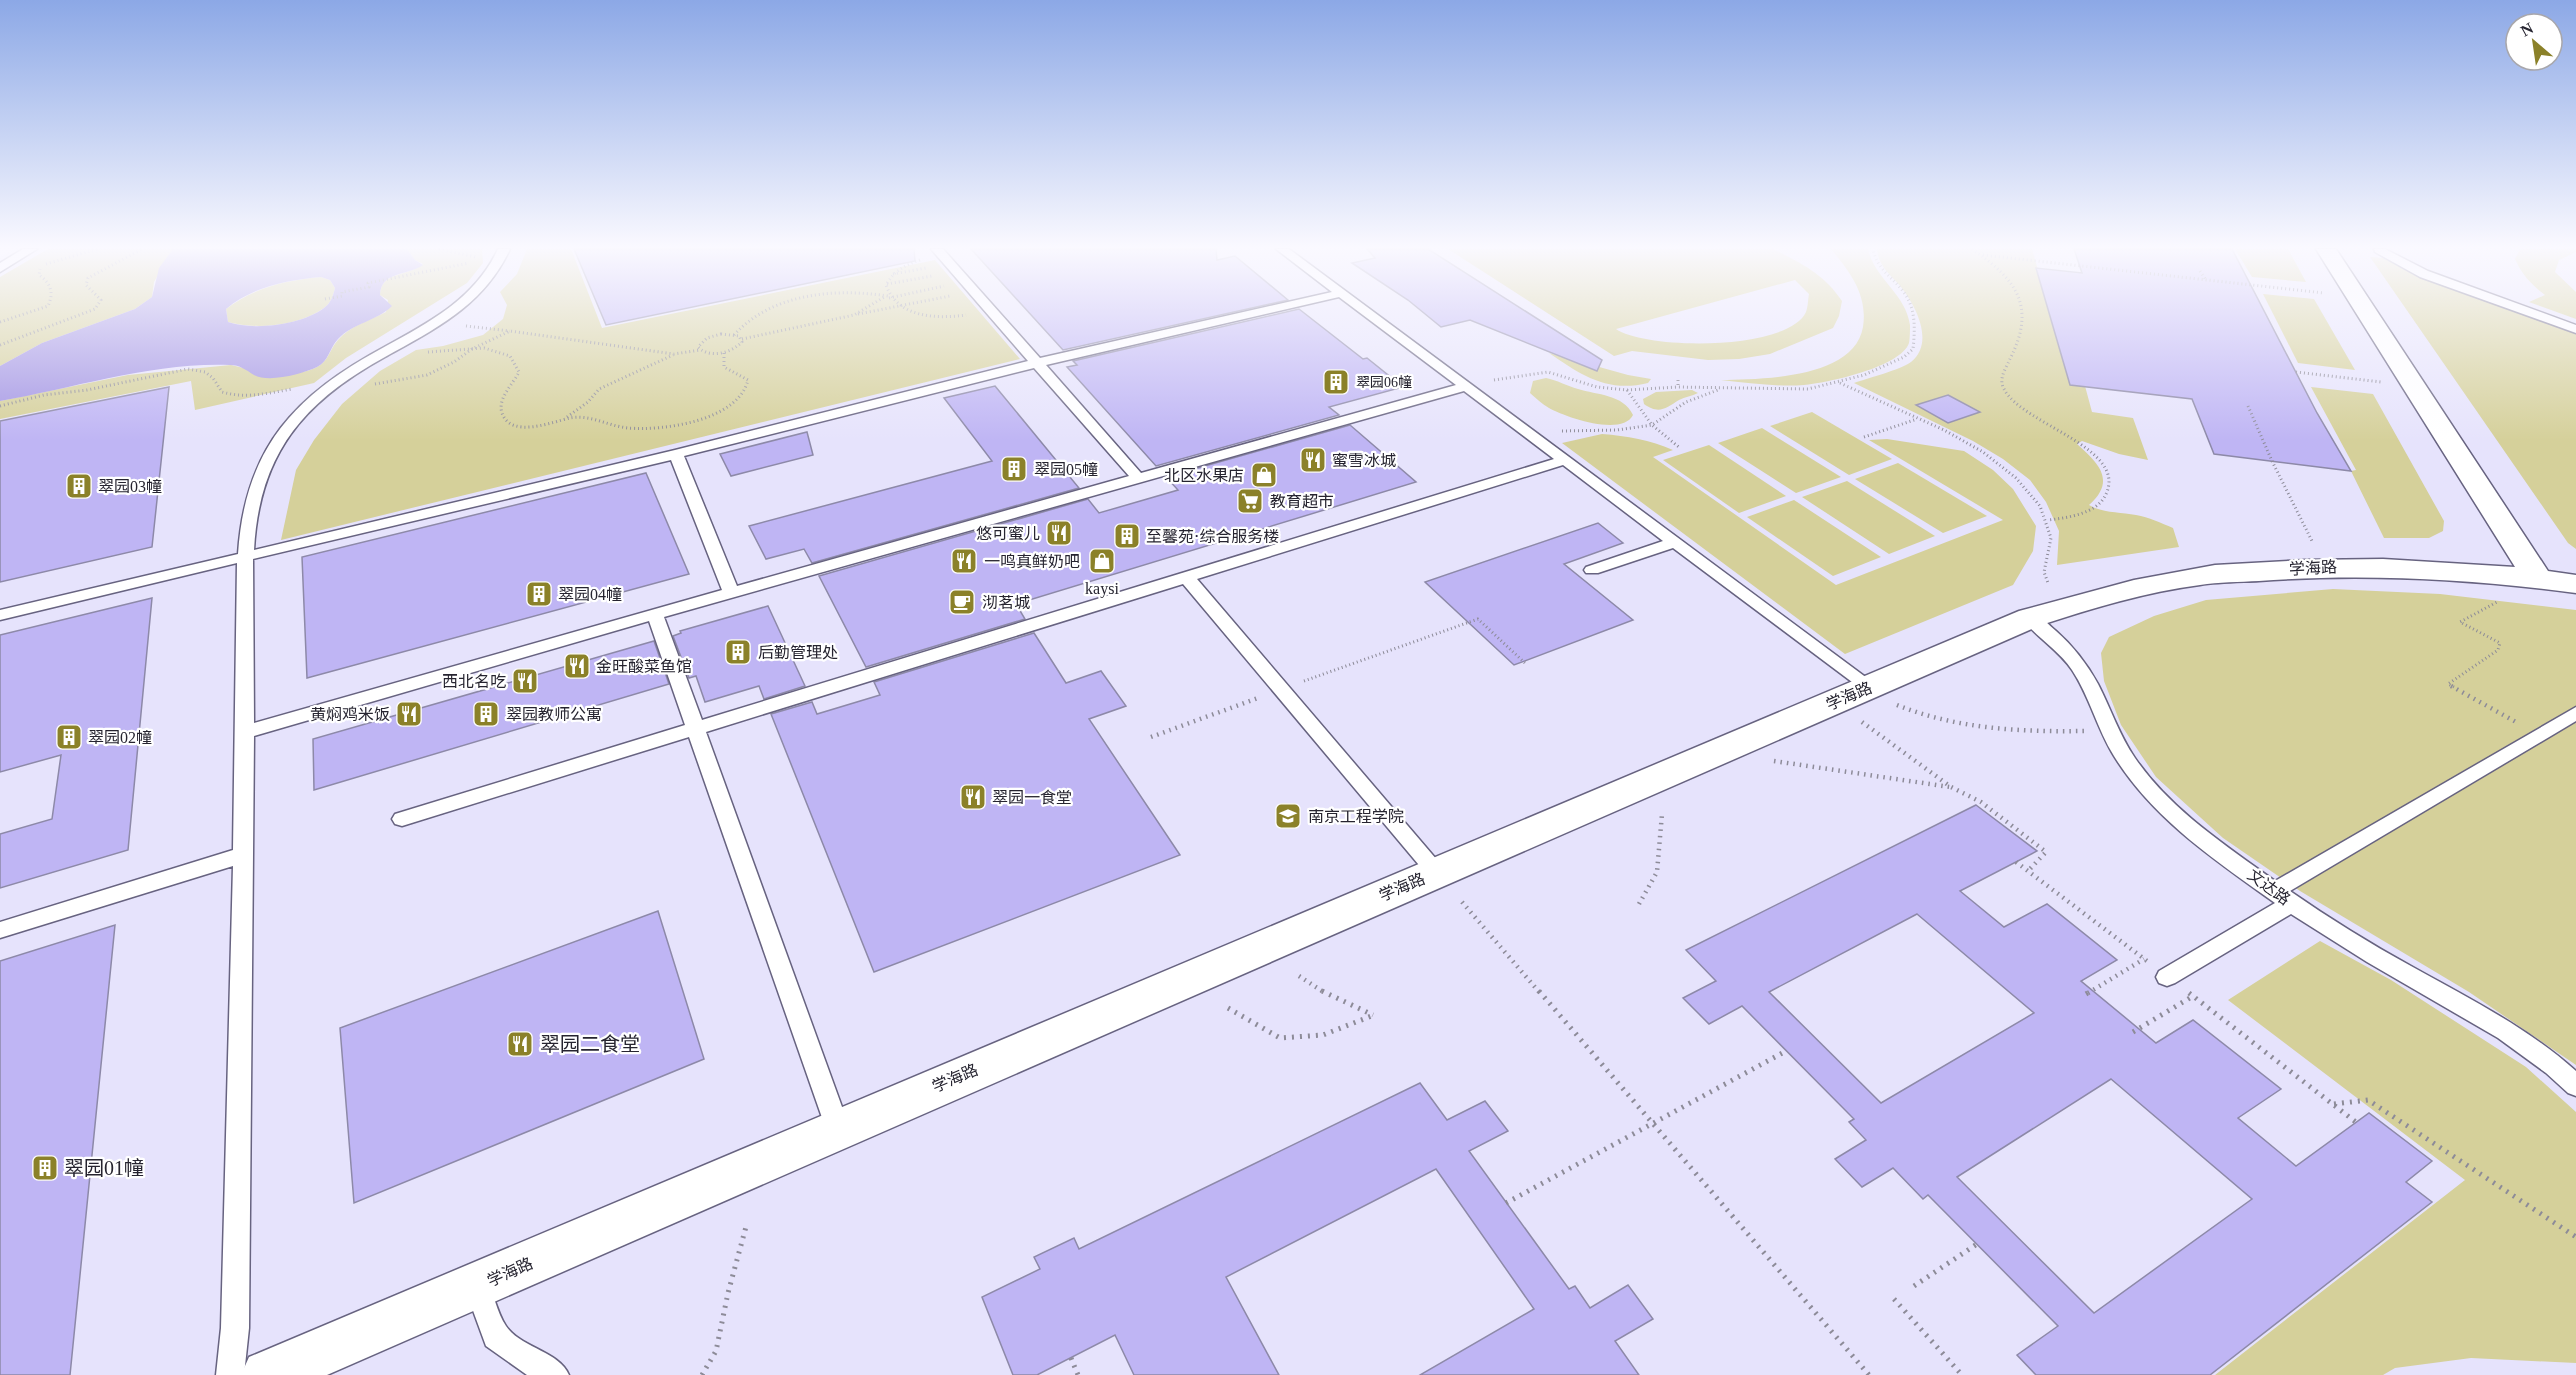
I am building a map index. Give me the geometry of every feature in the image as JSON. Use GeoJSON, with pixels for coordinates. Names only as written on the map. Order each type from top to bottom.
{"type":"FeatureCollection","features":[{"type":"Feature","properties":{"kind":"street"},"geometry":{"type":"LineString","coordinates":[[2367,313],[2414,387],[2521,588]]}},
{"type":"Feature","properties":{"kind":"street","name":"学海路"},"geometry":{"type":"LineString","coordinates":[[267,1375],[1725,748],[1866,704],[2030,618],[2110,594],[2200,576],[2327,567],[2397,566],[2521,588],[2576,584]]}},
{"type":"Feature","properties":{"kind":"lane"},"geometry":{"type":"LineString","coordinates":[[230,1375],[235,1316],[246,557],[250,506],[264,464],[289,426],[333,385],[449,313]]}},
{"type":"Feature","properties":{"kind":"lane"},"geometry":{"type":"LineString","coordinates":[[994,313],[1138,478]]}},
{"type":"Feature","properties":{"kind":"lane"},"geometry":{"type":"LineString","coordinates":[[0,615],[676,454],[1037,363],[1254,313]]}},
{"type":"Feature","properties":{"kind":"lane"},"geometry":{"type":"LineString","coordinates":[[1369,313],[1675,542],[1866,704]]}},
{"type":"Feature","properties":{"kind":"lane"},"geometry":{"type":"LineString","coordinates":[[2532,313],[2576,329]]}},
{"type":"Feature","properties":{"kind":"lane"},"geometry":{"type":"LineString","coordinates":[[245,732],[732,592],[1467,386]]}},
{"type":"Feature","properties":{"kind":"lane"},"geometry":{"type":"LineString","coordinates":[[676,454],[732,592]]}},
{"type":"Feature","properties":{"kind":"lane"},"geometry":{"type":"LineString","coordinates":[[402,819],[1565,460]]}},
{"type":"Feature","properties":{"kind":"lane"},"geometry":{"type":"LineString","coordinates":[[1592,570],[1675,542]]}},
{"type":"Feature","properties":{"kind":"lane"},"geometry":{"type":"LineString","coordinates":[[1186,577],[1436,872]]}},
{"type":"Feature","properties":{"kind":"lane"},"geometry":{"type":"LineString","coordinates":[[655,614],[838,1129]]}},
{"type":"Feature","properties":{"kind":"lane","name":"文达路"},"geometry":{"type":"LineString","coordinates":[[2030,618],[2066,650],[2085,676],[2109,730],[2132,768],[2169,811],[2282,897],[2374,956],[2483,1018],[2558,1068],[2576,1086]]}},
{"type":"Feature","properties":{"kind":"lane"},"geometry":{"type":"LineString","coordinates":[[2167,977],[2282,897],[2576,713]]}},
{"type":"Feature","properties":{"kind":"lane"},"geometry":{"type":"LineString","coordinates":[[0,930],[243,855]]}},
{"type":"Feature","properties":{"kind":"lane"},"geometry":{"type":"LineString","coordinates":[[477,1286],[496,1336],[529,1361],[555,1375]]}},
{"type":"Feature","properties":{"kind":"path"},"geometry":{"type":"LineString","coordinates":[[0,322],[26,313]]}},
{"type":"Feature","properties":{"kind":"path"},"geometry":{"type":"LineString","coordinates":[[0,345],[84,313]]}},
{"type":"Feature","properties":{"kind":"path"},"geometry":{"type":"LineString","coordinates":[[734,335],[746,320],[762,313]]}},
{"type":"Feature","properties":{"kind":"path"},"geometry":{"type":"LineString","coordinates":[[700,350],[699,344],[707,338],[721,334],[734,335],[742,339],[858,313]]}},
{"type":"Feature","properties":{"kind":"path"},"geometry":{"type":"LineString","coordinates":[[921,313],[961,316],[975,313]]}},
{"type":"Feature","properties":{"kind":"path"},"geometry":{"type":"LineString","coordinates":[[1467,386],[1516,375],[1548,372],[1597,387],[1627,390],[1678,387],[1808,389],[1840,382],[1886,366],[1904,357],[1912,349],[1915,323],[1912,313]]}},
{"type":"Feature","properties":{"kind":"path"},"geometry":{"type":"LineString","coordinates":[[2021,313],[2022,329],[2002,376],[2003,389],[2014,403],[2035,420],[2093,452],[2106,464],[2112,477],[2110,490],[2101,503],[2081,513],[2048,520]]}},
{"type":"Feature","properties":{"kind":"path"},"geometry":{"type":"LineString","coordinates":[[433,323],[510,331],[674,354]]}},
{"type":"Feature","properties":{"kind":"path"},"geometry":{"type":"LineString","coordinates":[[0,406],[44,395],[87,390],[188,369],[205,372],[213,378],[222,392],[236,396],[333,385],[396,382],[428,375],[454,362],[472,349],[510,331]]}},
{"type":"Feature","properties":{"kind":"path"},"geometry":{"type":"LineString","coordinates":[[564,420],[588,402],[599,389],[674,354],[700,350],[709,353],[724,352],[741,345],[742,339]]}},
{"type":"Feature","properties":{"kind":"path"},"geometry":{"type":"LineString","coordinates":[[377,356],[472,349],[503,352],[510,356],[518,366],[517,379],[505,393],[503,400],[502,411],[505,419],[511,424],[528,427],[589,417],[622,428],[661,428],[695,420],[728,407],[740,397],[748,386],[748,380],[724,367],[724,352]]}},
{"type":"Feature","properties":{"kind":"path"},"geometry":{"type":"LineString","coordinates":[[2296,372],[2414,387]]}},
{"type":"Feature","properties":{"kind":"path"},"geometry":{"type":"LineString","coordinates":[[1678,380],[1678,387]]}},
{"type":"Feature","properties":{"kind":"path"},"geometry":{"type":"LineString","coordinates":[[1840,382],[1964,441],[2008,469],[2037,501],[2048,520],[2052,536],[2050,559],[2044,572],[2048,583]]}},
{"type":"Feature","properties":{"kind":"path"},"geometry":{"type":"LineString","coordinates":[[1531,434],[1587,429],[1617,430],[1652,425],[1686,402],[1721,388]]}},
{"type":"Feature","properties":{"kind":"path"},"geometry":{"type":"LineString","coordinates":[[1627,390],[1652,425],[1680,448]]}},
{"type":"Feature","properties":{"kind":"path"},"geometry":{"type":"LineString","coordinates":[[2248,406],[2272,461],[2327,567]]}},
{"type":"Feature","properties":{"kind":"path"},"geometry":{"type":"LineString","coordinates":[[1864,437],[1917,419]]}},
{"type":"Feature","properties":{"kind":"path"},"geometry":{"type":"LineString","coordinates":[[2521,588],[2460,622],[2500,643],[2498,650],[2448,684],[2540,735]]}},
{"type":"Feature","properties":{"kind":"path"},"geometry":{"type":"LineString","coordinates":[[1151,737],[1478,619],[1527,664]]}},
{"type":"Feature","properties":{"kind":"path"},"geometry":{"type":"LineString","coordinates":[[1866,704],[1898,706],[1919,714],[1955,722],[2032,733],[2109,730]]}},
{"type":"Feature","properties":{"kind":"path"},"geometry":{"type":"LineString","coordinates":[[1866,704],[1951,787],[1981,802],[2046,852],[2028,871]]}},
{"type":"Feature","properties":{"kind":"path"},"geometry":{"type":"LineString","coordinates":[[1725,748],[1778,762],[1951,787]]}},
{"type":"Feature","properties":{"kind":"path"},"geometry":{"type":"LineString","coordinates":[[1639,904],[1657,872],[1662,814]]}},
{"type":"Feature","properties":{"kind":"path"},"geometry":{"type":"LineString","coordinates":[[1462,902],[1869,1375]]}},
{"type":"Feature","properties":{"kind":"path"},"geometry":{"type":"LineString","coordinates":[[2086,994],[2144,959]]}},
{"type":"Feature","properties":{"kind":"path"},"geometry":{"type":"LineString","coordinates":[[1227,1008],[1280,1038],[1323,1035],[1374,1015],[1330,996],[1299,976]]}},
{"type":"Feature","properties":{"kind":"path"},"geometry":{"type":"LineString","coordinates":[[2133,1032],[2193,996]]}},
{"type":"Feature","properties":{"kind":"path"},"geometry":{"type":"LineString","coordinates":[[1506,1203],[1786,1051]]}},
{"type":"Feature","properties":{"kind":"path"},"geometry":{"type":"LineString","coordinates":[[2333,1104],[2368,1100],[2576,1237]]}},
{"type":"Feature","properties":{"kind":"path"},"geometry":{"type":"LineString","coordinates":[[702,1375],[716,1350],[728,1293],[747,1223]]}},
{"type":"Feature","properties":{"kind":"path"},"geometry":{"type":"LineString","coordinates":[[1914,1286],[1977,1244]]}},
{"type":"Feature","properties":{"kind":"path"},"geometry":{"type":"LineString","coordinates":[[1894,1299],[1962,1375]]}},
{"type":"Feature","properties":{"kind":"path"},"geometry":{"type":"LineString","coordinates":[[1071,1358],[1078,1375]]}},
{"type":"Feature","properties":{"kind":"shaded area","name":"南京工程学院"},"geometry":{"type":"Polygon","coordinates":[[[0,313],[2576,313],[2576,1375],[0,1375],[0,313]]]}},
{"type":"Feature","properties":{"kind":"shaded area"},"geometry":{"type":"Polygon","coordinates":[[[0,313],[124,313],[42,343],[0,366],[0,313]]]}},
{"type":"Feature","properties":{"kind":"shaded area"},"geometry":{"type":"Polygon","coordinates":[[[124,313],[227,313],[228,322],[264,326],[303,319],[315,313],[382,313],[344,334],[335,343],[327,358],[317,367],[286,377],[260,377],[234,365],[201,365],[114,377],[0,401],[0,366],[42,343],[124,313]]]}},
{"type":"Feature","properties":{"kind":"shaded area"},"geometry":{"type":"Polygon","coordinates":[[[227,313],[315,313],[277,325],[251,326],[228,322],[227,313]]]}},
{"type":"Feature","properties":{"kind":"shaded area"},"geometry":{"type":"Polygon","coordinates":[[[384,313],[418,313],[346,358],[314,383],[195,410],[191,381],[0,419],[0,401],[128,375],[231,365],[248,369],[256,375],[293,374],[308,371],[320,365],[343,335],[354,327],[384,313]]]}},
{"type":"Feature","properties":{"kind":"shaded area"},"geometry":{"type":"Polygon","coordinates":[[[505,313],[596,313],[602,328],[675,313],[981,313],[1020,359],[281,540],[296,470],[314,440],[342,404],[380,371],[416,350],[443,346],[483,335],[503,319],[505,313]]]}},
{"type":"Feature","properties":{"kind":"shaded area"},"geometry":{"type":"Polygon","coordinates":[[[1548,313],[1674,313],[1616,329],[1632,336],[1656,341],[1716,343],[1773,334],[1794,325],[1805,313],[1840,313],[1833,328],[1770,354],[1739,359],[1708,360],[1632,351],[1614,356],[1548,313]]]}},
{"type":"Feature","properties":{"kind":"shaded area"},"geometry":{"type":"Polygon","coordinates":[[[1864,313],[1907,313],[1910,339],[1903,352],[1862,372],[1815,384],[1773,385],[1721,380],[1782,377],[1825,366],[1843,357],[1856,344],[1863,327],[1864,313]]]}},
{"type":"Feature","properties":{"kind":"shaded area"},"geometry":{"type":"Polygon","coordinates":[[[2050,313],[2070,384],[2085,386],[2092,412],[2133,418],[2148,460],[2119,454],[2082,441],[2077,444],[2092,458],[2103,480],[2102,488],[2089,505],[2105,511],[2146,517],[2173,528],[2179,547],[2057,565],[2059,531],[2046,502],[2030,480],[2003,459],[1973,441],[1854,383],[1892,371],[1911,362],[1922,345],[1921,324],[1917,314],[2050,313]]]}},
{"type":"Feature","properties":{"kind":"shaded area"},"geometry":{"type":"Polygon","coordinates":[[[2273,313],[2322,313],[2355,370],[2298,363],[2273,313]]]}},
{"type":"Feature","properties":{"kind":"shaded area"},"geometry":{"type":"Polygon","coordinates":[[[2409,313],[2520,313],[2576,334],[2576,549],[2568,543],[2409,313]]]}},
{"type":"Feature","properties":{"kind":"shaded area"},"geometry":{"type":"Polygon","coordinates":[[[2560,313],[2576,313],[2576,319],[2560,313]]]}},
{"type":"Feature","properties":{"kind":"shaded area"},"geometry":{"type":"Polygon","coordinates":[[[1549,353],[1628,375],[1651,379],[1648,383],[1633,385],[1607,384],[1584,375],[1549,353]]]}},
{"type":"Feature","properties":{"kind":"shaded area"},"geometry":{"type":"Polygon","coordinates":[[[1546,378],[1609,396],[1623,403],[1633,415],[1627,421],[1606,425],[1580,420],[1557,412],[1530,393],[1533,381],[1546,378]]]}},
{"type":"Feature","properties":{"kind":"shaded area"},"geometry":{"type":"Polygon","coordinates":[[[2311,387],[2373,394],[2444,521],[2443,531],[2429,538],[2384,538],[2351,471],[2356,470],[2311,387]]]}},
{"type":"Feature","properties":{"kind":"shaded area"},"geometry":{"type":"Polygon","coordinates":[[[1692,390],[1698,393],[1666,408],[1658,410],[1644,404],[1643,399],[1656,392],[1692,390]]]}},
{"type":"Feature","properties":{"kind":"shaded area"},"geometry":{"type":"Polygon","coordinates":[[[1812,412],[1892,459],[1849,475],[1770,426],[1812,412]]]}},
{"type":"Feature","properties":{"kind":"shaded area"},"geometry":{"type":"Polygon","coordinates":[[[1762,428],[1841,477],[1796,493],[1718,443],[1762,428]]]}},
{"type":"Feature","properties":{"kind":"shaded area"},"geometry":{"type":"Polygon","coordinates":[[[1602,434],[1638,439],[1673,450],[1653,457],[1836,585],[2003,520],[1869,440],[1887,439],[1964,451],[1993,470],[2013,489],[2036,526],[2033,551],[2013,585],[1845,654],[1562,443],[1602,434]]]}},
{"type":"Feature","properties":{"kind":"shaded area"},"geometry":{"type":"Polygon","coordinates":[[[1709,445],[1786,496],[1739,513],[1663,460],[1709,445]]]}},
{"type":"Feature","properties":{"kind":"shaded area"},"geometry":{"type":"Polygon","coordinates":[[[1898,463],[1987,516],[1943,533],[1855,479],[1898,463]]]}},
{"type":"Feature","properties":{"kind":"shaded area"},"geometry":{"type":"Polygon","coordinates":[[[1847,481],[1935,536],[1889,554],[1802,497],[1847,481]]]}},
{"type":"Feature","properties":{"kind":"shaded area"},"geometry":{"type":"Polygon","coordinates":[[[1794,500],[1881,557],[1833,576],[1747,517],[1794,500]]]}},
{"type":"Feature","properties":{"kind":"shaded area"},"geometry":{"type":"Polygon","coordinates":[[[2333,589],[2440,594],[2576,610],[2576,1065],[2469,992],[2300,891],[2223,838],[2156,777],[2121,725],[2104,681],[2101,653],[2109,637],[2154,616],[2206,600],[2333,589]]]}},
{"type":"Feature","properties":{"kind":"shaded area"},"geometry":{"type":"Polygon","coordinates":[[[2320,941],[2391,980],[2526,1067],[2576,1112],[2576,1363],[2471,1358],[2395,1368],[2383,1375],[2215,1375],[2465,1180],[2228,1000],[2320,941]]]}},
{"type":"Feature","properties":{"kind":"building"},"geometry":{"type":"Polygon","coordinates":[[[601,313],[663,313],[606,325],[601,313]]]}},
{"type":"Feature","properties":{"kind":"building"},"geometry":{"type":"Polygon","coordinates":[[[1029,313],[1229,313],[1063,350],[1029,313]]]}},
{"type":"Feature","properties":{"kind":"building","name":"翠园06幢"},"geometry":{"type":"Polygon","coordinates":[[[1281,313],[1304,313],[1403,387],[1329,407],[1339,415],[1156,466],[1067,367],[1077,365],[1073,361],[1281,313]]]}},
{"type":"Feature","properties":{"kind":"building"},"geometry":{"type":"Polygon","coordinates":[[[1424,313],[1529,313],[1602,360],[1597,371],[1470,320],[1441,327],[1424,313]]]}},
{"type":"Feature","properties":{"kind":"building"},"geometry":{"type":"Polygon","coordinates":[[[2049,313],[2265,313],[2317,413],[2351,471],[2214,454],[2192,399],[2070,385],[2049,313]]]}},
{"type":"Feature","properties":{"kind":"building","name":"翠园05幢"},"geometry":{"type":"Polygon","coordinates":[[[995,386],[1079,488],[812,563],[804,549],[766,559],[749,526],[992,461],[944,398],[995,386]]]}},
{"type":"Feature","properties":{"kind":"building","name":"翠园03幢"},"geometry":{"type":"Polygon","coordinates":[[[169,387],[152,547],[0,582],[0,421],[169,387]]]}},
{"type":"Feature","properties":{"kind":"building"},"geometry":{"type":"Polygon","coordinates":[[[1948,395],[1980,412],[1948,423],[1916,405],[1948,395]]]}},
{"type":"Feature","properties":{"kind":"building","name":"至馨苑·综合服务楼"},"geometry":{"type":"Polygon","coordinates":[[[1350,425],[1416,482],[1016,604],[1025,619],[866,667],[819,576],[1088,499],[1099,513],[1178,490],[1166,477],[1350,425]]]}},
{"type":"Feature","properties":{"kind":"building"},"geometry":{"type":"Polygon","coordinates":[[[807,432],[813,455],[731,476],[720,454],[807,432]]]}},
{"type":"Feature","properties":{"kind":"building","name":"翠园04幢"},"geometry":{"type":"Polygon","coordinates":[[[646,473],[689,574],[307,678],[302,557],[646,473]]]}},
{"type":"Feature","properties":{"kind":"building"},"geometry":{"type":"Polygon","coordinates":[[[1598,523],[1623,543],[1564,564],[1633,620],[1514,665],[1425,582],[1598,523]]]}},
{"type":"Feature","properties":{"kind":"building","name":"翠园02幢"},"geometry":{"type":"Polygon","coordinates":[[[152,598],[128,850],[0,888],[0,834],[52,819],[61,755],[0,772],[0,635],[152,598]]]}},
{"type":"Feature","properties":{"kind":"building","name":"后勤管理处"},"geometry":{"type":"Polygon","coordinates":[[[768,606],[805,686],[764,699],[759,686],[705,702],[696,676],[689,678],[673,636],[681,633],[680,631],[768,606]]]}},
{"type":"Feature","properties":{"kind":"building","name":"翠园一食堂"},"geometry":{"type":"Polygon","coordinates":[[[1034,633],[1066,683],[1101,671],[1126,706],[1089,719],[1180,855],[874,972],[771,714],[812,702],[817,714],[880,695],[874,682],[1034,633]]]}},
{"type":"Feature","properties":{"kind":"building","name":"翠园教师公寓"},"geometry":{"type":"Polygon","coordinates":[[[654,641],[669,684],[314,790],[313,739],[654,641]]]}},
{"type":"Feature","properties":{"kind":"building"},"geometry":{"type":"Polygon","coordinates":[[[1976,805],[2037,851],[1960,891],[2004,927],[2047,904],[2117,960],[2081,981],[2156,1043],[2193,1020],[2281,1089],[2238,1118],[2296,1166],[2369,1113],[2432,1161],[2406,1182],[2432,1202],[2210,1375],[2036,1375],[2017,1355],[2058,1326],[1928,1195],[1923,1199],[1893,1168],[1862,1187],[1835,1159],[1866,1140],[1849,1122],[1854,1119],[1742,1006],[1709,1024],[1683,998],[1716,981],[1686,950],[1976,805]],[[1917,914],[1769,992],[1881,1103],[2034,1013],[1917,914]],[[2111,1079],[1957,1177],[2094,1313],[2252,1199],[2111,1079]]]}},
{"type":"Feature","properties":{"kind":"building","name":"翠园二食堂"},"geometry":{"type":"Polygon","coordinates":[[[658,911],[704,1059],[354,1203],[340,1028],[658,911]]]}},
{"type":"Feature","properties":{"kind":"building","name":"翠园01幢"},"geometry":{"type":"Polygon","coordinates":[[[115,925],[70,1375],[0,1375],[0,961],[115,925]]]}},
{"type":"Feature","properties":{"kind":"building"},"geometry":{"type":"Polygon","coordinates":[[[1420,1083],[1447,1120],[1485,1101],[1508,1131],[1469,1151],[1569,1289],[1575,1286],[1590,1308],[1628,1285],[1653,1319],[1615,1341],[1639,1375],[1420,1375],[1534,1309],[1436,1169],[1226,1277],[1279,1375],[1134,1375],[1115,1335],[1037,1375],[1013,1375],[982,1297],[1040,1269],[1034,1257],[1074,1238],[1079,1249],[1420,1083]]]}},
{"type":"Feature","properties":{"kind":"place","name":"翠园06幢"},"geometry":{"type":"Point","coordinates":[1336,382]}},
{"type":"Feature","properties":{"kind":"place","name":"蜜雪冰城"},"geometry":{"type":"Point","coordinates":[1313,460]}},
{"type":"Feature","properties":{"kind":"place","name":"翠园05幢"},"geometry":{"type":"Point","coordinates":[1014,469]}},
{"type":"Feature","properties":{"kind":"place","name":"北区水果店"},"geometry":{"type":"Point","coordinates":[1264,475]}},
{"type":"Feature","properties":{"kind":"place","name":"翠园03幢"},"geometry":{"type":"Point","coordinates":[79,486]}},
{"type":"Feature","properties":{"kind":"place","name":"教育超市"},"geometry":{"type":"Point","coordinates":[1250,501]}},
{"type":"Feature","properties":{"kind":"place","name":"悠可蜜儿"},"geometry":{"type":"Point","coordinates":[1059,533]}},
{"type":"Feature","properties":{"kind":"place","name":"至馨苑·综合服务楼"},"geometry":{"type":"Point","coordinates":[1127,536]}},
{"type":"Feature","properties":{"kind":"place","name":"一鸣真鲜奶吧"},"geometry":{"type":"Point","coordinates":[964,561]}},
{"type":"Feature","properties":{"kind":"place","name":"kaysi"},"geometry":{"type":"Point","coordinates":[1102,561]}},
{"type":"Feature","properties":{"kind":"place","name":"翠园04幢"},"geometry":{"type":"Point","coordinates":[539,594]}},
{"type":"Feature","properties":{"kind":"place","name":"沏茗城"},"geometry":{"type":"Point","coordinates":[962,602]}},
{"type":"Feature","properties":{"kind":"place","name":"后勤管理处"},"geometry":{"type":"Point","coordinates":[738,652]}},
{"type":"Feature","properties":{"kind":"place","name":"金旺酸菜鱼馆"},"geometry":{"type":"Point","coordinates":[577,666]}},
{"type":"Feature","properties":{"kind":"place","name":"西北名吃"},"geometry":{"type":"Point","coordinates":[525,681]}},
{"type":"Feature","properties":{"kind":"place","name":"黄焖鸡米饭"},"geometry":{"type":"Point","coordinates":[409,714]}},
{"type":"Feature","properties":{"kind":"place","name":"翠园教师公寓"},"geometry":{"type":"Point","coordinates":[486,714]}},
{"type":"Feature","properties":{"kind":"place","name":"翠园02幢"},"geometry":{"type":"Point","coordinates":[69,737]}},
{"type":"Feature","properties":{"kind":"place","name":"翠园一食堂"},"geometry":{"type":"Point","coordinates":[973,797]}},
{"type":"Feature","properties":{"kind":"place","name":"南京工程学院"},"geometry":{"type":"Point","coordinates":[1288,816]}},
{"type":"Feature","properties":{"kind":"place","name":"翠园二食堂"},"geometry":{"type":"Point","coordinates":[520,1044]}},
{"type":"Feature","properties":{"kind":"place","name":"翠园01幢"},"geometry":{"type":"Point","coordinates":[45,1168]}}]}
